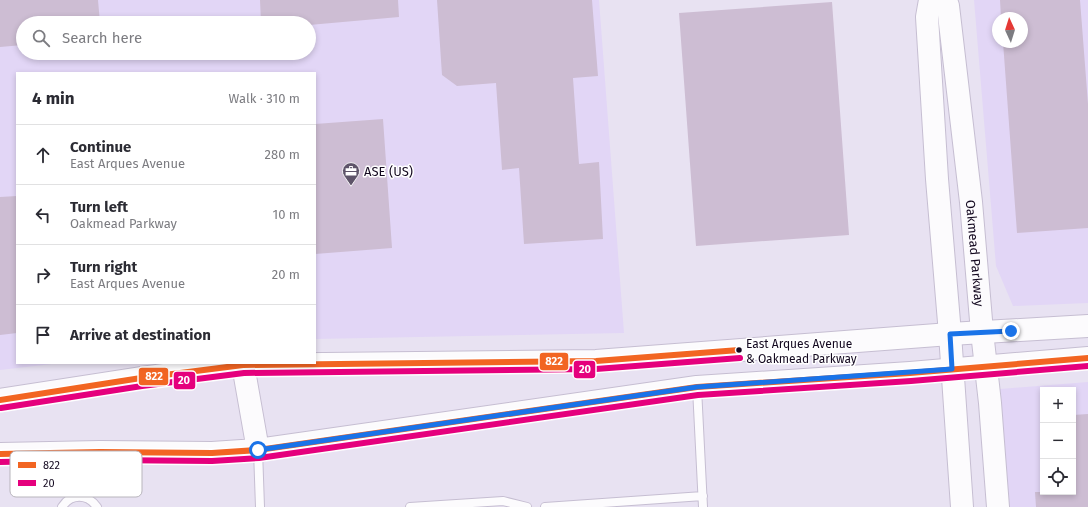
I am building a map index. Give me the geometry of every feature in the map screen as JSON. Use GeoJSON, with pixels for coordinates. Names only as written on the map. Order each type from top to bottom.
{"type":"FeatureCollection","features":[{"type":"Feature","properties":{"kind":"main road"},"geometry":{"type":"LineString","coordinates":[[930,0],[927,17],[936,164],[962,507]]}},
{"type":"Feature","properties":{"kind":"main road","name":"Oakmead Parkway"},"geometry":{"type":"LineString","coordinates":[[946,0],[949,13],[972,202],[998,507]]}},
{"type":"Feature","properties":{"kind":"main road"},"geometry":{"type":"LineString","coordinates":[[0,400],[141,378],[243,365],[596,361],[950,334],[1088,326]]}},
{"type":"Feature","properties":{"kind":"main road"},"geometry":{"type":"LineString","coordinates":[[142,452],[212,453],[258,450],[697,387],[1088,358]]}},
{"type":"Feature","properties":{"kind":"main road"},"geometry":{"type":"LineString","coordinates":[[243,365],[258,450]]}},
{"type":"Feature","properties":{"kind":"main road"},"geometry":{"type":"LineString","coordinates":[[0,454],[10,454]]}},
{"type":"Feature","properties":{"kind":"lane"},"geometry":{"type":"LineString","coordinates":[[697,387],[703,507]]}},
{"type":"Feature","properties":{"kind":"lane"},"geometry":{"type":"LineString","coordinates":[[258,450],[260,507]]}},
{"type":"Feature","properties":{"kind":"lane"},"geometry":{"type":"LineString","coordinates":[[545,507],[703,496]]}},
{"type":"Feature","properties":{"kind":"lane"},"geometry":{"type":"LineString","coordinates":[[62,507],[70,499],[78,497]]}},
{"type":"Feature","properties":{"kind":"lane"},"geometry":{"type":"LineString","coordinates":[[85,497],[98,507]]}},
{"type":"Feature","properties":{"kind":"lane"},"geometry":{"type":"LineString","coordinates":[[410,507],[503,501],[527,507]]}},
{"type":"Feature","properties":{"kind":"shaded area"},"geometry":{"type":"Polygon","coordinates":[[[0,0],[599,0],[624,333],[316,339],[316,72],[16,72],[16,364],[52,364],[0,370],[0,0]]]}},
{"type":"Feature","properties":{"kind":"shaded area"},"geometry":{"type":"Polygon","coordinates":[[[974,0],[1088,0],[1088,303],[1013,306],[996,266],[974,0]]]}},
{"type":"Feature","properties":{"kind":"shaded area"},"geometry":{"type":"Polygon","coordinates":[[[1088,382],[1088,507],[1008,507],[1000,389],[1088,382]]]}},
{"type":"Feature","properties":{"kind":"building"},"geometry":{"type":"Polygon","coordinates":[[[0,0],[98,0],[99,16],[16,16],[16,46],[0,47],[0,0]]]}},
{"type":"Feature","properties":{"kind":"building"},"geometry":{"type":"Polygon","coordinates":[[[260,0],[398,0],[399,17],[316,24],[316,16],[261,16],[260,0]]]}},
{"type":"Feature","properties":{"kind":"building"},"geometry":{"type":"Polygon","coordinates":[[[437,0],[592,0],[598,76],[573,78],[579,164],[599,162],[603,239],[524,244],[519,168],[502,170],[496,83],[457,86],[442,75],[437,0]]]}},
{"type":"Feature","properties":{"kind":"building"},"geometry":{"type":"Polygon","coordinates":[[[1000,0],[1080,0],[1088,104],[1088,228],[1017,233],[1003,48],[1028,48],[1028,12],[1001,12],[1000,0]]]}},
{"type":"Feature","properties":{"kind":"building"},"geometry":{"type":"Polygon","coordinates":[[[832,2],[849,235],[696,246],[679,13],[832,2]]]}},
{"type":"Feature","properties":{"kind":"building","name":"ASE (US)"},"geometry":{"type":"Polygon","coordinates":[[[383,119],[392,248],[316,254],[316,124],[383,119]]]}},
{"type":"Feature","properties":{"kind":"building"},"geometry":{"type":"Polygon","coordinates":[[[16,196],[16,333],[0,335],[0,197],[16,196]]]}},
{"type":"Feature","properties":{"kind":"building"},"geometry":{"type":"Polygon","coordinates":[[[1088,414],[1088,507],[1036,507],[1035,492],[1040,492],[1040,495],[1076,495],[1076,415],[1088,414]]]}},
{"type":"Feature","properties":{"kind":"transit line","name":"822"},"geometry":{"type":"LineString","coordinates":[[0,400],[141,378],[243,365],[596,361],[739,350]]}},
{"type":"Feature","properties":{"kind":"transit line","name":"20"},"geometry":{"type":"LineString","coordinates":[[1,408],[142,386],[244,373],[596,369],[740,358]]}},
{"type":"Feature","properties":{"kind":"transit line","name":"822"},"geometry":{"type":"LineString","coordinates":[[142,452],[212,453],[258,450],[697,387],[910,373],[1088,358]]}},
{"type":"Feature","properties":{"kind":"transit line","name":"20"},"geometry":{"type":"LineString","coordinates":[[142,460],[212,461],[259,458],[698,395],[911,381],[1088,366]]}},
{"type":"Feature","properties":{"kind":"transit line","name":"822"},"geometry":{"type":"LineString","coordinates":[[0,454],[10,454]]}},
{"type":"Feature","properties":{"kind":"transit line","name":"20"},"geometry":{"type":"LineString","coordinates":[[0,462],[10,462]]}},
{"type":"Feature","properties":{"kind":"place","name":"ASE (US)"},"geometry":{"type":"Point","coordinates":[351,186]}},
{"type":"Feature","properties":{"kind":"place","name":"East Arques Avenue & Oakmead Parkway"},"geometry":{"type":"Point","coordinates":[739,350]}},
{"type":"Feature","properties":{"kind":"route"},"geometry":{"type":"LineString","coordinates":[[258,450],[697,387],[952,369],[950,334],[1011,331]]}}]}
